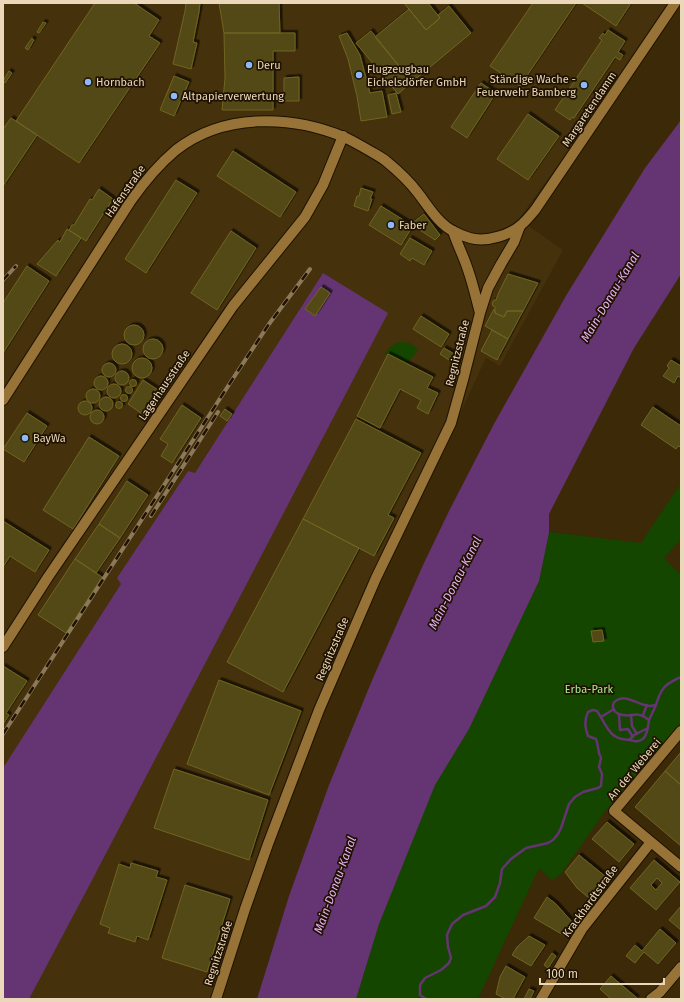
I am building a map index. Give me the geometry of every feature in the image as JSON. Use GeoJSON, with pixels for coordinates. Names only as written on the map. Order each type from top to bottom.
{"type":"FeatureCollection","features":[{"type":"Feature","properties":{"kind":"street","name":"Margaretendamm"},"geometry":{"type":"LineString","coordinates":[[520,226],[549,190],[675,3]]}},
{"type":"Feature","properties":{"kind":"street","name":"Hafenstraße"},"geometry":{"type":"LineString","coordinates":[[3,400],[144,182],[159,165],[177,149],[193,139],[217,128],[231,124],[267,121],[296,124],[342,136],[386,161],[417,191],[438,219],[453,231],[474,239],[483,239],[498,237],[520,226]]}},
{"type":"Feature","properties":{"kind":"street","name":"Lagerhausstraße"},"geometry":{"type":"LineString","coordinates":[[3,647],[48,577],[233,306],[305,217],[323,186],[342,136]]}},
{"type":"Feature","properties":{"kind":"street","name":"Regnitzstraße"},"geometry":{"type":"LineString","coordinates":[[216,999],[242,917],[268,844],[327,690],[376,578],[451,423],[480,312],[488,288],[514,242],[520,226]]}},
{"type":"Feature","properties":{"kind":"street","name":"Regnitzstraße"},"geometry":{"type":"LineString","coordinates":[[453,231],[468,268],[480,312]]}},
{"type":"Feature","properties":{"kind":"street","name":"An der Weberei"},"geometry":{"type":"LineString","coordinates":[[681,731],[614,811],[681,867]]}},
{"type":"Feature","properties":{"kind":"street","name":"Krackhardtstraße"},"geometry":{"type":"LineString","coordinates":[[540,999],[582,929],[651,842]]}},
{"type":"Feature","properties":{"kind":"street"},"geometry":{"type":"LineString","coordinates":[[651,999],[660,992],[681,967]]}},
{"type":"Feature","properties":{"kind":"shaded area"},"geometry":{"type":"Polygon","coordinates":[[[3,3],[668,3],[574,143],[519,219],[563,250],[500,366],[486,358],[392,553],[330,695],[265,864],[222,999],[3,999],[3,3]]]}},
{"type":"Feature","properties":{"kind":"green space"},"geometry":{"type":"Polygon","coordinates":[[[401,342],[410,343],[418,350],[407,364],[385,353],[394,344],[401,342]]]}},
{"type":"Feature","properties":{"kind":"green space","name":"Erba-Park"},"geometry":{"type":"Polygon","coordinates":[[[681,483],[681,539],[664,558],[681,575],[681,722],[606,810],[561,874],[552,880],[539,868],[478,999],[356,999],[379,924],[435,784],[469,729],[539,581],[549,533],[641,543],[681,483]]]}},
{"type":"Feature","properties":{"kind":"water","name":"Main-Donau-Kanal"},"geometry":{"type":"Polygon","coordinates":[[[681,120],[681,274],[634,348],[549,514],[549,533],[539,581],[469,729],[435,785],[379,924],[356,999],[257,999],[289,896],[329,785],[373,678],[423,565],[450,509],[495,422],[567,294],[645,168],[681,120]]]}},
{"type":"Feature","properties":{"kind":"water"},"geometry":{"type":"Polygon","coordinates":[[[323,273],[388,313],[29,999],[3,999],[3,768],[121,584],[117,578],[188,471],[195,473],[323,273]]]}},
{"type":"Feature","properties":{"kind":"building","name":"Hornbach"},"geometry":{"type":"Polygon","coordinates":[[[95,3],[134,3],[159,20],[149,36],[160,43],[79,163],[16,121],[95,3]]]}},
{"type":"Feature","properties":{"kind":"building"},"geometry":{"type":"Polygon","coordinates":[[[186,3],[200,3],[193,42],[197,43],[191,69],[173,64],[186,3]]]}},
{"type":"Feature","properties":{"kind":"building"},"geometry":{"type":"Polygon","coordinates":[[[219,3],[279,3],[280,33],[224,33],[219,3]]]}},
{"type":"Feature","properties":{"kind":"building"},"geometry":{"type":"Polygon","coordinates":[[[404,3],[428,3],[440,18],[426,30],[404,3]]]}},
{"type":"Feature","properties":{"kind":"building"},"geometry":{"type":"Polygon","coordinates":[[[533,3],[576,3],[520,86],[490,66],[533,3]]]}},
{"type":"Feature","properties":{"kind":"building"},"geometry":{"type":"Polygon","coordinates":[[[582,3],[631,3],[616,26],[582,3]]]}},
{"type":"Feature","properties":{"kind":"building"},"geometry":{"type":"Polygon","coordinates":[[[449,6],[471,33],[412,82],[375,37],[409,9],[426,30],[440,18],[438,15],[449,6]]]}},
{"type":"Feature","properties":{"kind":"building"},"geometry":{"type":"Polygon","coordinates":[[[43,22],[46,23],[39,33],[37,32],[43,22]]]}},
{"type":"Feature","properties":{"kind":"building","name":"Ständige Wache - Feuerwehr Bamberg"},"geometry":{"type":"Polygon","coordinates":[[[608,30],[625,41],[618,52],[623,55],[620,60],[615,57],[574,118],[572,117],[570,120],[555,110],[602,40],[599,38],[603,33],[605,35],[608,30]]]}},
{"type":"Feature","properties":{"kind":"building"},"geometry":{"type":"Polygon","coordinates":[[[371,31],[412,82],[398,94],[356,43],[371,31]]]}},
{"type":"Feature","properties":{"kind":"building","name":"Deru"},"geometry":{"type":"Polygon","coordinates":[[[224,33],[295,33],[295,51],[273,51],[273,110],[222,110],[225,78],[224,33]]]}},
{"type":"Feature","properties":{"kind":"building","name":"Flugzeugbau Eichelsdörfer GmbH"},"geometry":{"type":"Polygon","coordinates":[[[347,33],[360,55],[370,93],[382,91],[387,117],[361,121],[357,96],[348,59],[339,36],[347,33]]]}},
{"type":"Feature","properties":{"kind":"building"},"geometry":{"type":"Polygon","coordinates":[[[32,38],[34,40],[28,50],[25,48],[32,38]]]}},
{"type":"Feature","properties":{"kind":"building"},"geometry":{"type":"Polygon","coordinates":[[[9,71],[12,73],[5,83],[3,81],[9,71]]]}},
{"type":"Feature","properties":{"kind":"building","name":"Altpapierverwertung"},"geometry":{"type":"Polygon","coordinates":[[[174,76],[189,82],[174,116],[160,110],[174,76]]]}},
{"type":"Feature","properties":{"kind":"building"},"geometry":{"type":"Polygon","coordinates":[[[299,77],[299,101],[284,101],[284,78],[299,77]]]}},
{"type":"Feature","properties":{"kind":"building"},"geometry":{"type":"Polygon","coordinates":[[[481,83],[496,93],[467,138],[451,127],[481,83]]]}},
{"type":"Feature","properties":{"kind":"building"},"geometry":{"type":"Polygon","coordinates":[[[396,93],[401,112],[392,114],[388,95],[396,93]]]}},
{"type":"Feature","properties":{"kind":"building"},"geometry":{"type":"Polygon","coordinates":[[[528,114],[559,136],[528,180],[497,159],[528,114]]]}},
{"type":"Feature","properties":{"kind":"building"},"geometry":{"type":"Polygon","coordinates":[[[11,118],[37,135],[3,186],[3,129],[11,118]]]}},
{"type":"Feature","properties":{"kind":"building"},"geometry":{"type":"Polygon","coordinates":[[[233,151],[296,192],[280,217],[217,176],[233,151]]]}},
{"type":"Feature","properties":{"kind":"building"},"geometry":{"type":"Polygon","coordinates":[[[176,180],[197,193],[146,273],[125,259],[176,180]]]}},
{"type":"Feature","properties":{"kind":"building"},"geometry":{"type":"Polygon","coordinates":[[[361,188],[373,192],[368,211],[354,206],[361,188]]]}},
{"type":"Feature","properties":{"kind":"building"},"geometry":{"type":"Polygon","coordinates":[[[99,189],[113,199],[86,241],[69,230],[72,225],[74,225],[90,199],[92,200],[99,189]]]}},
{"type":"Feature","properties":{"kind":"building","name":"Faber"},"geometry":{"type":"Polygon","coordinates":[[[381,206],[413,226],[401,245],[369,225],[381,206]]]}},
{"type":"Feature","properties":{"kind":"building"},"geometry":{"type":"Polygon","coordinates":[[[424,214],[440,235],[435,240],[411,224],[424,214]]]}},
{"type":"Feature","properties":{"kind":"building"},"geometry":{"type":"Polygon","coordinates":[[[67,229],[81,238],[56,276],[37,264],[58,240],[60,242],[67,229]]]}},
{"type":"Feature","properties":{"kind":"building"},"geometry":{"type":"Polygon","coordinates":[[[231,231],[256,248],[217,310],[191,293],[231,231]]]}},
{"type":"Feature","properties":{"kind":"building"},"geometry":{"type":"Polygon","coordinates":[[[410,238],[432,251],[424,265],[412,258],[410,261],[400,254],[410,238]]]}},
{"type":"Feature","properties":{"kind":"building"},"geometry":{"type":"Polygon","coordinates":[[[27,266],[49,281],[3,353],[3,303],[27,266]]]}},
{"type":"Feature","properties":{"kind":"building"},"geometry":{"type":"Polygon","coordinates":[[[508,274],[538,283],[523,311],[507,311],[504,317],[495,313],[495,307],[492,303],[496,300],[508,274]]]}},
{"type":"Feature","properties":{"kind":"building"},"geometry":{"type":"Polygon","coordinates":[[[321,287],[330,293],[315,316],[305,309],[321,287]]]}},
{"type":"Feature","properties":{"kind":"building"},"geometry":{"type":"Polygon","coordinates":[[[494,309],[495,313],[504,317],[507,311],[523,311],[508,339],[485,326],[494,309]]]}},
{"type":"Feature","properties":{"kind":"building"},"geometry":{"type":"Polygon","coordinates":[[[421,316],[449,334],[441,347],[413,329],[421,316]]]}},
{"type":"Feature","properties":{"kind":"building"},"geometry":{"type":"Polygon","coordinates":[[[134,325],[141,328],[144,335],[141,342],[134,345],[127,342],[124,335],[127,328],[134,325]]]}},
{"type":"Feature","properties":{"kind":"building"},"geometry":{"type":"Polygon","coordinates":[[[492,330],[508,339],[497,360],[481,351],[492,330]]]}},
{"type":"Feature","properties":{"kind":"building"},"geometry":{"type":"Polygon","coordinates":[[[153,339],[160,342],[163,349],[160,356],[153,359],[146,356],[143,349],[146,342],[153,339]]]}},
{"type":"Feature","properties":{"kind":"building"},"geometry":{"type":"Polygon","coordinates":[[[122,344],[129,347],[132,354],[129,361],[122,364],[115,361],[112,354],[115,347],[122,344]]]}},
{"type":"Feature","properties":{"kind":"building"},"geometry":{"type":"Polygon","coordinates":[[[444,348],[456,355],[452,362],[440,354],[444,348]]]}},
{"type":"Feature","properties":{"kind":"building"},"geometry":{"type":"Polygon","coordinates":[[[388,354],[433,377],[427,388],[438,393],[428,414],[417,408],[421,400],[400,389],[380,428],[357,416],[388,354]]]}},
{"type":"Feature","properties":{"kind":"building"},"geometry":{"type":"Polygon","coordinates":[[[142,358],[149,361],[152,368],[149,375],[142,378],[135,375],[132,368],[135,361],[142,358]]]}},
{"type":"Feature","properties":{"kind":"building"},"geometry":{"type":"Polygon","coordinates":[[[671,360],[681,366],[681,378],[678,376],[674,383],[663,376],[669,368],[667,366],[671,360]]]}},
{"type":"Feature","properties":{"kind":"building"},"geometry":{"type":"Polygon","coordinates":[[[109,363],[114,365],[116,370],[114,375],[109,377],[104,375],[102,370],[104,365],[109,363]]]}},
{"type":"Feature","properties":{"kind":"building"},"geometry":{"type":"Polygon","coordinates":[[[122,371],[127,373],[129,378],[127,383],[122,385],[117,383],[115,378],[117,373],[122,371]]]}},
{"type":"Feature","properties":{"kind":"building"},"geometry":{"type":"Polygon","coordinates":[[[101,376],[106,378],[108,383],[106,388],[101,390],[96,388],[94,383],[96,378],[101,376]]]}},
{"type":"Feature","properties":{"kind":"building"},"geometry":{"type":"Polygon","coordinates":[[[133,379],[136,380],[136,386],[133,387],[130,386],[129,383],[130,380],[133,379]]]}},
{"type":"Feature","properties":{"kind":"building"},"geometry":{"type":"Polygon","coordinates":[[[143,380],[161,392],[145,416],[128,404],[143,380]]]}},
{"type":"Feature","properties":{"kind":"building"},"geometry":{"type":"Polygon","coordinates":[[[114,384],[119,386],[121,391],[119,396],[114,398],[109,396],[107,391],[109,386],[114,384]]]}},
{"type":"Feature","properties":{"kind":"building"},"geometry":{"type":"Polygon","coordinates":[[[129,386],[132,387],[132,393],[129,394],[126,393],[125,390],[126,387],[129,386]]]}},
{"type":"Feature","properties":{"kind":"building"},"geometry":{"type":"Polygon","coordinates":[[[93,389],[98,391],[100,396],[98,401],[93,403],[88,401],[86,396],[88,391],[93,389]]]}},
{"type":"Feature","properties":{"kind":"building"},"geometry":{"type":"Polygon","coordinates":[[[124,394],[127,395],[127,401],[124,402],[121,401],[120,398],[121,395],[124,394]]]}},
{"type":"Feature","properties":{"kind":"building"},"geometry":{"type":"Polygon","coordinates":[[[106,397],[111,399],[113,404],[111,409],[106,411],[101,409],[99,404],[101,399],[106,397]]]}},
{"type":"Feature","properties":{"kind":"building"},"geometry":{"type":"Polygon","coordinates":[[[85,401],[90,403],[92,408],[90,413],[85,415],[80,413],[78,408],[80,403],[85,401]]]}},
{"type":"Feature","properties":{"kind":"building"},"geometry":{"type":"Polygon","coordinates":[[[119,401],[122,402],[122,408],[119,409],[116,408],[115,405],[116,402],[119,401]]]}},
{"type":"Feature","properties":{"kind":"building"},"geometry":{"type":"Polygon","coordinates":[[[182,405],[201,418],[172,463],[161,456],[168,444],[160,439],[182,405]]]}},
{"type":"Feature","properties":{"kind":"building"},"geometry":{"type":"Polygon","coordinates":[[[653,407],[681,426],[681,447],[678,446],[676,449],[641,425],[653,407]]]}},
{"type":"Feature","properties":{"kind":"building"},"geometry":{"type":"Polygon","coordinates":[[[225,409],[232,414],[227,421],[220,416],[225,409]]]}},
{"type":"Feature","properties":{"kind":"building"},"geometry":{"type":"Polygon","coordinates":[[[97,410],[102,412],[104,417],[102,422],[97,424],[92,422],[90,417],[92,412],[97,410]]]}},
{"type":"Feature","properties":{"kind":"building","name":"BayWa"},"geometry":{"type":"Polygon","coordinates":[[[27,413],[47,426],[24,462],[3,449],[27,413]]]}},
{"type":"Feature","properties":{"kind":"building"},"geometry":{"type":"Polygon","coordinates":[[[356,419],[421,453],[388,515],[394,518],[374,556],[303,519],[356,419]]]}},
{"type":"Feature","properties":{"kind":"building"},"geometry":{"type":"Polygon","coordinates":[[[89,437],[119,456],[73,529],[43,510],[89,437]]]}},
{"type":"Feature","properties":{"kind":"building"},"geometry":{"type":"Polygon","coordinates":[[[127,481],[148,495],[120,538],[99,524],[127,481]]]}},
{"type":"Feature","properties":{"kind":"building"},"geometry":{"type":"Polygon","coordinates":[[[303,519],[359,548],[283,692],[227,662],[303,519]]]}},
{"type":"Feature","properties":{"kind":"building"},"geometry":{"type":"Polygon","coordinates":[[[3,521],[49,550],[35,572],[10,556],[3,567],[3,521]]]}},
{"type":"Feature","properties":{"kind":"building"},"geometry":{"type":"Polygon","coordinates":[[[99,524],[120,538],[96,573],[75,559],[99,524]]]}},
{"type":"Feature","properties":{"kind":"building"},"geometry":{"type":"Polygon","coordinates":[[[75,559],[102,577],[66,633],[38,615],[75,559]]]}},
{"type":"Feature","properties":{"kind":"building"},"geometry":{"type":"Polygon","coordinates":[[[602,630],[604,641],[593,642],[591,631],[602,630]]]}},
{"type":"Feature","properties":{"kind":"building"},"geometry":{"type":"Polygon","coordinates":[[[3,666],[27,681],[6,713],[9,715],[3,724],[3,666]]]}},
{"type":"Feature","properties":{"kind":"building"},"geometry":{"type":"Polygon","coordinates":[[[219,680],[301,711],[269,795],[187,764],[219,680]]]}},
{"type":"Feature","properties":{"kind":"building"},"geometry":{"type":"Polygon","coordinates":[[[681,752],[681,785],[665,771],[681,752]]]}},
{"type":"Feature","properties":{"kind":"building"},"geometry":{"type":"Polygon","coordinates":[[[174,769],[268,800],[249,860],[154,828],[174,769]]]}},
{"type":"Feature","properties":{"kind":"building"},"geometry":{"type":"Polygon","coordinates":[[[665,771],[681,785],[681,846],[635,807],[665,771]]]}},
{"type":"Feature","properties":{"kind":"building"},"geometry":{"type":"Polygon","coordinates":[[[607,822],[634,844],[619,862],[592,839],[607,822]]]}},
{"type":"Feature","properties":{"kind":"building"},"geometry":{"type":"Polygon","coordinates":[[[579,855],[606,877],[589,898],[577,888],[565,872],[579,855]]]}},
{"type":"Feature","properties":{"kind":"building"},"geometry":{"type":"Polygon","coordinates":[[[654,860],[680,882],[656,910],[630,888],[654,860]],[[657,878],[651,885],[656,890],[662,883],[657,878]]]}},
{"type":"Feature","properties":{"kind":"building"},"geometry":{"type":"Polygon","coordinates":[[[131,863],[158,871],[156,877],[167,880],[148,940],[137,936],[135,942],[108,933],[110,928],[100,924],[119,864],[130,868],[131,863]]]}},
{"type":"Feature","properties":{"kind":"building"},"geometry":{"type":"Polygon","coordinates":[[[185,885],[230,899],[207,972],[162,958],[185,885]]]}},
{"type":"Feature","properties":{"kind":"building"},"geometry":{"type":"Polygon","coordinates":[[[547,897],[556,904],[573,923],[565,936],[534,918],[547,897]]]}},
{"type":"Feature","properties":{"kind":"building"},"geometry":{"type":"Polygon","coordinates":[[[681,906],[681,930],[669,920],[681,906]]]}},
{"type":"Feature","properties":{"kind":"building"},"geometry":{"type":"Polygon","coordinates":[[[660,929],[676,943],[658,964],[644,952],[635,963],[626,956],[635,945],[642,951],[660,929]]]}},
{"type":"Feature","properties":{"kind":"building"},"geometry":{"type":"Polygon","coordinates":[[[529,936],[545,945],[531,966],[512,955],[517,947],[529,936]]]}},
{"type":"Feature","properties":{"kind":"building"},"geometry":{"type":"Polygon","coordinates":[[[552,953],[556,956],[548,968],[544,965],[552,953]]]}},
{"type":"Feature","properties":{"kind":"building"},"geometry":{"type":"Polygon","coordinates":[[[506,966],[525,977],[513,999],[506,999],[496,994],[500,977],[506,966]]]}},
{"type":"Feature","properties":{"kind":"building"},"geometry":{"type":"Polygon","coordinates":[[[611,976],[637,998],[611,999],[600,989],[611,976]]]}},
{"type":"Feature","properties":{"kind":"building"},"geometry":{"type":"Polygon","coordinates":[[[529,989],[534,991],[530,999],[524,999],[529,989]]]}},
{"type":"Feature","properties":{"kind":"waterway"},"geometry":{"type":"LineString","coordinates":[[426,999],[420,995],[420,985],[425,978],[441,970],[449,963],[451,958],[447,935],[452,924],[463,915],[486,906],[495,897],[500,883],[502,869],[511,859],[526,848],[548,843],[553,840],[561,828],[569,804],[575,797],[583,792],[601,786],[602,774],[599,767],[601,758],[596,739],[588,736],[585,721],[588,712],[593,710],[597,711],[609,730],[617,738],[636,741],[641,740],[645,736],[649,720],[641,715],[627,716],[617,713],[613,708],[615,702],[625,698],[650,706],[656,705],[664,687],[681,677]]}},
{"type":"Feature","properties":{"kind":"waterway"},"geometry":{"type":"LineString","coordinates":[[643,715],[647,705]]}},
{"type":"Feature","properties":{"kind":"waterway"},"geometry":{"type":"LineString","coordinates":[[649,720],[656,705]]}},
{"type":"Feature","properties":{"kind":"waterway"},"geometry":{"type":"LineString","coordinates":[[601,717],[614,709]]}},
{"type":"Feature","properties":{"kind":"waterway"},"geometry":{"type":"LineString","coordinates":[[619,714],[620,730],[628,729],[633,737]]}},
{"type":"Feature","properties":{"kind":"waterway"},"geometry":{"type":"LineString","coordinates":[[631,715],[632,726],[637,734]]}},
{"type":"Feature","properties":{"kind":"waterway"},"geometry":{"type":"LineString","coordinates":[[629,740],[634,735],[648,728]]}},
{"type":"Feature","properties":{"kind":"railway"},"geometry":{"type":"LineString","coordinates":[[3,280],[16,266]]}},
{"type":"Feature","properties":{"kind":"railway"},"geometry":{"type":"LineString","coordinates":[[3,734],[232,380],[269,324],[310,269]]}},
{"type":"Feature","properties":{"kind":"railway"},"geometry":{"type":"LineString","coordinates":[[151,516],[218,412]]}},
{"type":"Feature","properties":{"kind":"place","name":"Deru"},"geometry":{"type":"Point","coordinates":[249,65]}},
{"type":"Feature","properties":{"kind":"place","name":"Flugzeugbau Eichelsdörfer GmbH"},"geometry":{"type":"Point","coordinates":[359,75]}},
{"type":"Feature","properties":{"kind":"place","name":"Hornbach"},"geometry":{"type":"Point","coordinates":[88,82]}},
{"type":"Feature","properties":{"kind":"place","name":"Ständige Wache - Feuerwehr Bamberg"},"geometry":{"type":"Point","coordinates":[584,85]}},
{"type":"Feature","properties":{"kind":"place","name":"Altpapierverwertung"},"geometry":{"type":"Point","coordinates":[174,96]}},
{"type":"Feature","properties":{"kind":"place","name":"Faber"},"geometry":{"type":"Point","coordinates":[391,225]}},
{"type":"Feature","properties":{"kind":"place","name":"BayWa"},"geometry":{"type":"Point","coordinates":[25,438]}}]}
